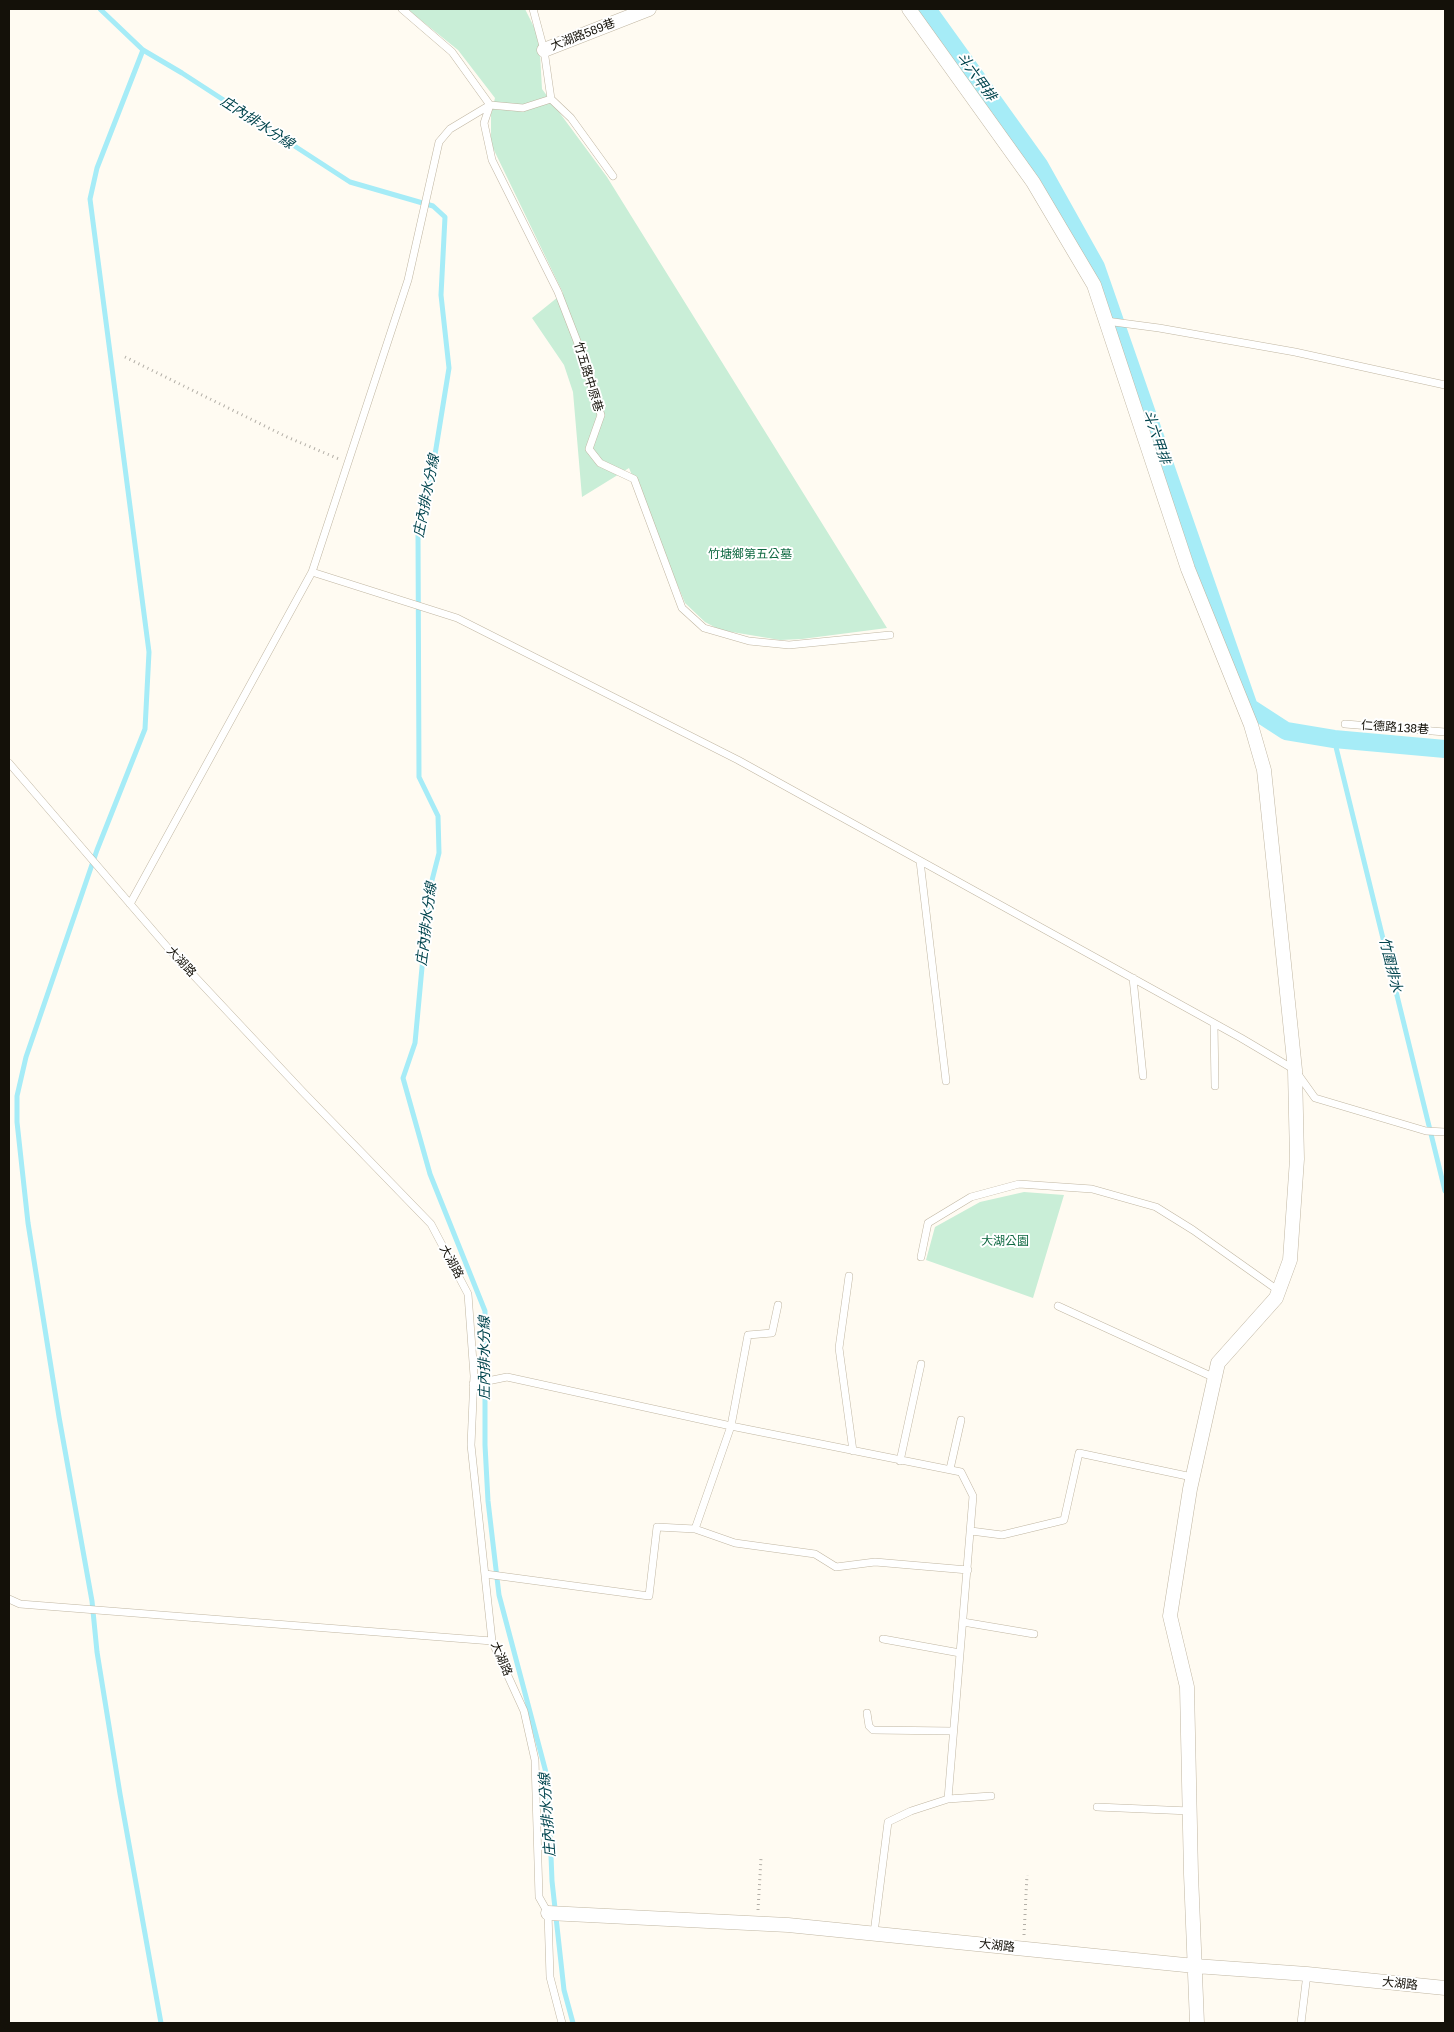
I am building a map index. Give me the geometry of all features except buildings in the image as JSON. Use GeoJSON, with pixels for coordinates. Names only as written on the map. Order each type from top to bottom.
{"type":"FeatureCollection","features":[{"type":"Feature","properties":{"kind":"street","name":"大湖路589巷"},"geometry":{"type":"LineString","coordinates":[[544,50],[649,9]]}},
{"type":"Feature","properties":{"kind":"street"},"geometry":{"type":"LineString","coordinates":[[909,9],[1033,182],[1094,286],[1188,569],[1251,725],[1264,770],[1295,1070],[1297,1159],[1290,1260],[1279,1291],[1276,1298],[1218,1363],[1192,1477],[1170,1616],[1188,1687],[1190,1811],[1198,2023]]}},
{"type":"Feature","properties":{"kind":"street","name":"大湖路"},"geometry":{"type":"LineString","coordinates":[[548,1914],[757,1923],[1195,1966],[1307,1974],[1445,1988]]}},
{"type":"Feature","properties":{"kind":"lane"},"geometry":{"type":"LineString","coordinates":[[402,9],[452,52],[490,105]]}},
{"type":"Feature","properties":{"kind":"lane"},"geometry":{"type":"LineString","coordinates":[[533,9],[544,50],[551,99],[570,118],[613,176]]}},
{"type":"Feature","properties":{"kind":"lane"},"geometry":{"type":"LineString","coordinates":[[130,904],[312,572],[408,280],[439,142],[450,129],[490,105],[523,108],[551,99]]}},
{"type":"Feature","properties":{"kind":"lane","name":"竹五路中原巷"},"geometry":{"type":"LineString","coordinates":[[490,105],[484,124],[492,160],[558,292],[577,341],[601,415],[589,449],[600,463],[634,478],[682,608],[704,628],[749,640],[789,645],[890,635]]}},
{"type":"Feature","properties":{"kind":"lane"},"geometry":{"type":"LineString","coordinates":[[1106,321],[1159,328],[1295,352],[1445,385]]}},
{"type":"Feature","properties":{"kind":"lane"},"geometry":{"type":"LineString","coordinates":[[312,572],[457,618],[738,760],[1133,978],[1295,1070],[1315,1098],[1426,1131],[1445,1132]]}},
{"type":"Feature","properties":{"kind":"lane","name":"仁德路138巷"},"geometry":{"type":"LineString","coordinates":[[1345,724],[1445,732]]}},
{"type":"Feature","properties":{"kind":"lane","name":"大湖路"},"geometry":{"type":"LineString","coordinates":[[9,763],[168,948],[302,1091],[431,1224],[468,1294],[473,1384],[471,1445],[492,1641],[524,1711],[535,1760],[538,1897],[548,1914],[550,1977],[562,2023]]}},
{"type":"Feature","properties":{"kind":"lane"},"geometry":{"type":"LineString","coordinates":[[920,861],[946,1080]]}},
{"type":"Feature","properties":{"kind":"lane"},"geometry":{"type":"LineString","coordinates":[[1133,978],[1143,1076]]}},
{"type":"Feature","properties":{"kind":"lane"},"geometry":{"type":"LineString","coordinates":[[1214,1024],[1215,1086]]}},
{"type":"Feature","properties":{"kind":"lane"},"geometry":{"type":"LineString","coordinates":[[921,1257],[928,1223],[972,1197],[1019,1184],[1092,1189],[1156,1206],[1279,1291]]}},
{"type":"Feature","properties":{"kind":"lane"},"geometry":{"type":"LineString","coordinates":[[849,1276],[839,1348],[853,1451]]}},
{"type":"Feature","properties":{"kind":"lane"},"geometry":{"type":"LineString","coordinates":[[695,1529],[731,1426],[748,1335],[772,1333],[778,1305]]}},
{"type":"Feature","properties":{"kind":"lane"},"geometry":{"type":"LineString","coordinates":[[1058,1306],[1215,1378]]}},
{"type":"Feature","properties":{"kind":"lane"},"geometry":{"type":"LineString","coordinates":[[900,1461],[921,1364]]}},
{"type":"Feature","properties":{"kind":"lane"},"geometry":{"type":"LineString","coordinates":[[473,1384],[506,1377],[731,1426],[961,1472],[973,1496],[948,1800]]}},
{"type":"Feature","properties":{"kind":"lane"},"geometry":{"type":"LineString","coordinates":[[950,1469],[961,1420]]}},
{"type":"Feature","properties":{"kind":"lane"},"geometry":{"type":"LineString","coordinates":[[971,1531],[1002,1535],[1064,1520],[1079,1453],[1192,1477]]}},
{"type":"Feature","properties":{"kind":"lane"},"geometry":{"type":"LineString","coordinates":[[485,1574],[649,1596],[657,1527],[695,1529],[735,1542],[814,1554],[836,1567],[875,1562],[968,1570]]}},
{"type":"Feature","properties":{"kind":"lane"},"geometry":{"type":"LineString","coordinates":[[9,1599],[20,1604],[492,1641]]}},
{"type":"Feature","properties":{"kind":"lane"},"geometry":{"type":"LineString","coordinates":[[963,1622],[1034,1634]]}},
{"type":"Feature","properties":{"kind":"lane"},"geometry":{"type":"LineString","coordinates":[[883,1639],[960,1653]]}},
{"type":"Feature","properties":{"kind":"lane"},"geometry":{"type":"LineString","coordinates":[[867,1713],[868,1726],[873,1730],[953,1731]]}},
{"type":"Feature","properties":{"kind":"lane"},"geometry":{"type":"LineString","coordinates":[[874,1933],[888,1822],[911,1811],[948,1800],[991,1796]]}},
{"type":"Feature","properties":{"kind":"lane"},"geometry":{"type":"LineString","coordinates":[[1097,1807],[1190,1811]]}},
{"type":"Feature","properties":{"kind":"lane"},"geometry":{"type":"LineString","coordinates":[[1301,2023],[1307,1974]]}},
{"type":"Feature","properties":{"kind":"path"},"geometry":{"type":"LineString","coordinates":[[125,357],[286,437],[348,463]]}},
{"type":"Feature","properties":{"kind":"path"},"geometry":{"type":"LineString","coordinates":[[757,1923],[761,1858]]}},
{"type":"Feature","properties":{"kind":"path"},"geometry":{"type":"LineString","coordinates":[[1024,1948],[1027,1875]]}},
{"type":"Feature","properties":{"kind":"green space","name":"竹塘鄉第五公墓"},"geometry":{"type":"Polygon","coordinates":[[[407,9],[525,9],[539,37],[542,89],[607,177],[887,628],[780,640],[720,630],[705,622],[685,603],[629,468],[582,497],[573,392],[564,365],[532,318],[563,293],[491,144],[491,114],[495,98],[458,50],[407,9]]]}},
{"type":"Feature","properties":{"kind":"green space","name":"大湖公園"},"geometry":{"type":"Polygon","coordinates":[[[1024,1192],[1064,1195],[1033,1298],[926,1260],[935,1227],[980,1202],[1024,1192]]]}},
{"type":"Feature","properties":{"kind":"waterway","name":"庄內排水分線"},"geometry":{"type":"LineString","coordinates":[[100,9],[143,50],[182,73],[350,182],[433,206],[445,217],[441,295],[449,368],[433,467],[418,532],[419,777],[438,816],[439,853],[429,892],[415,1043],[403,1078],[430,1174],[485,1311],[485,1445],[488,1501],[499,1595],[548,1780],[552,1881],[564,1990],[573,2023]]}},
{"type":"Feature","properties":{"kind":"waterway","name":"斗六甲排"},"geometry":{"type":"LineString","coordinates":[[927,9],[1039,165],[1096,267],[1249,707],[1286,731],[1334,739],[1445,749]]}},
{"type":"Feature","properties":{"kind":"waterway"},"geometry":{"type":"LineString","coordinates":[[143,50],[97,168],[90,199],[149,652],[145,729],[97,850],[26,1057],[17,1096],[17,1122],[28,1223],[59,1417],[92,1601],[97,1652],[120,1794],[161,2023]]}},
{"type":"Feature","properties":{"kind":"waterway","name":"竹圍排水"},"geometry":{"type":"LineString","coordinates":[[1334,739],[1445,1191]]}}]}
